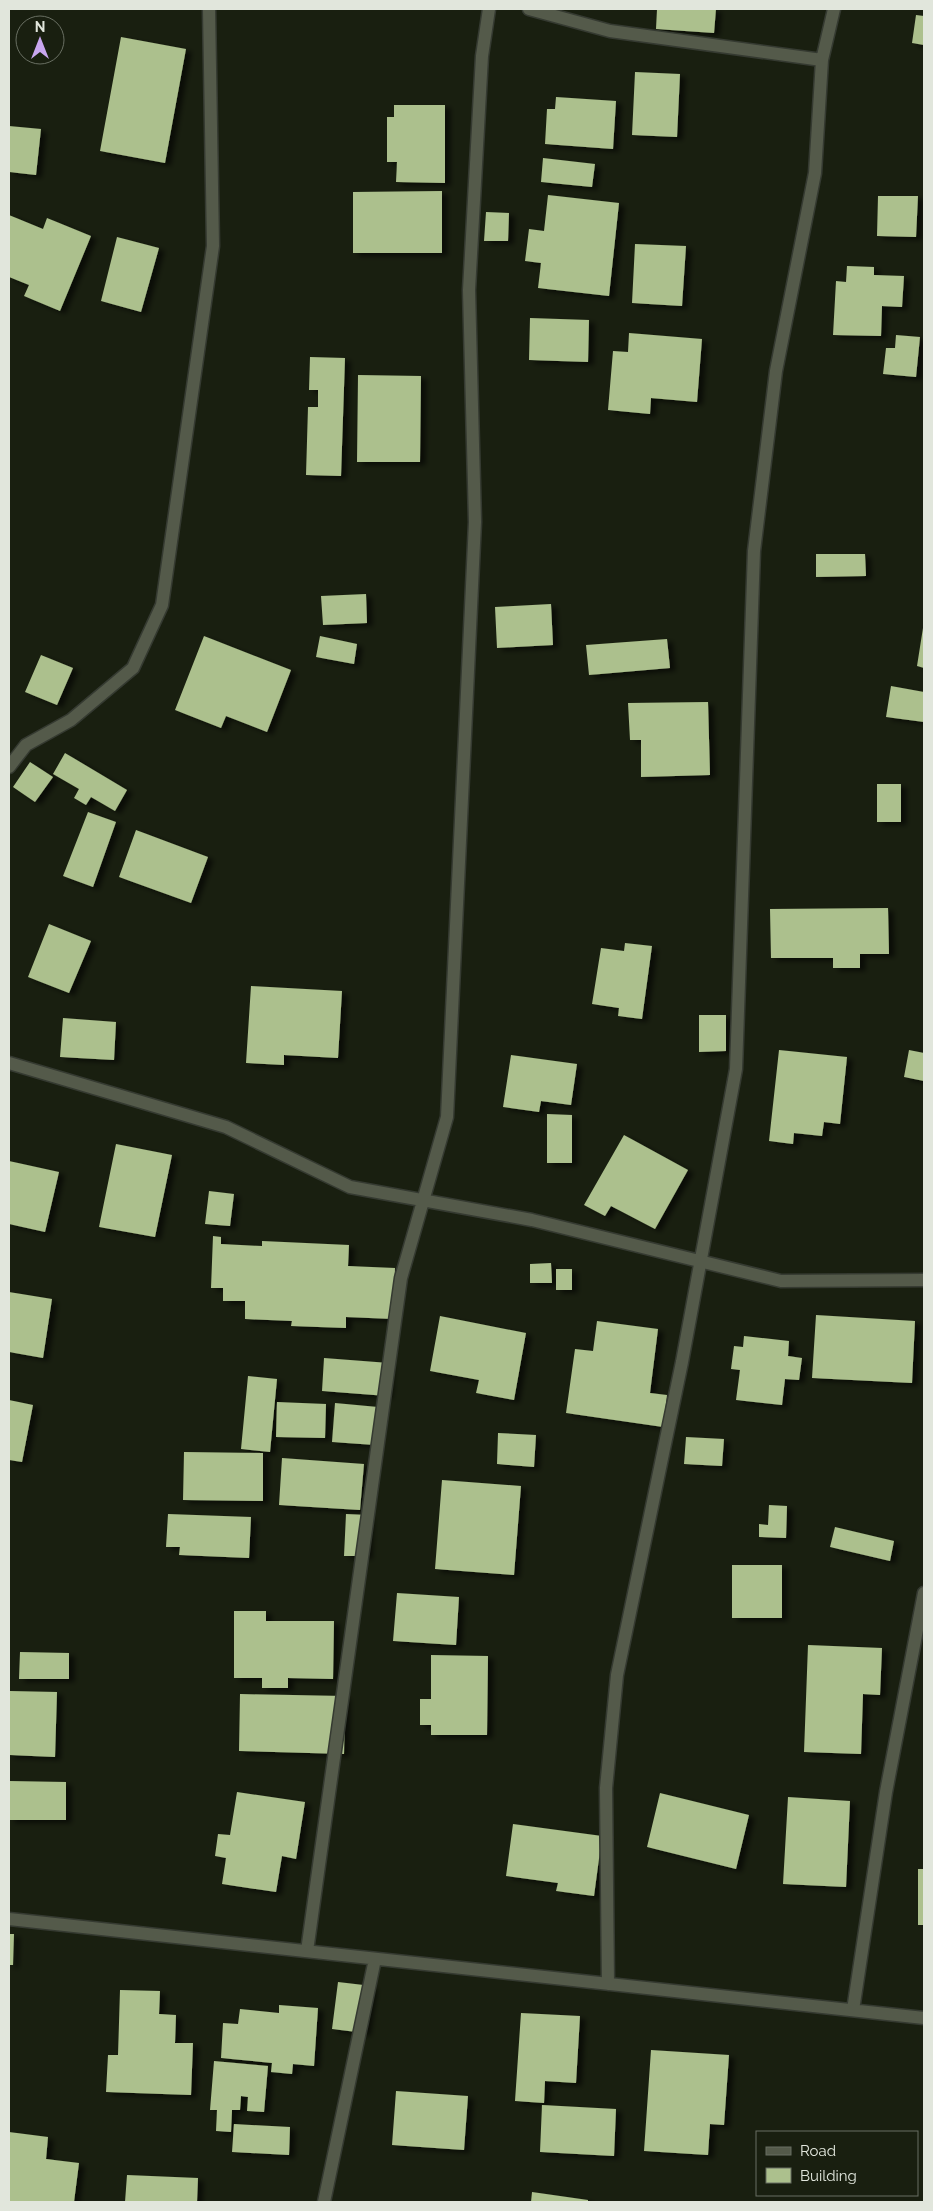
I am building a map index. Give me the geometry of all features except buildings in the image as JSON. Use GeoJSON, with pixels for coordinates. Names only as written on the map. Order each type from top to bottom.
{"type":"FeatureCollection","features":[{"type":"Feature","properties":{"kind":"street"},"geometry":{"type":"LineString","coordinates":[[9,767],[26,745],[71,720],[133,668],[162,605],[213,246],[209,9]]}},
{"type":"Feature","properties":{"kind":"street"},"geometry":{"type":"LineString","coordinates":[[307,1951],[401,1278],[447,1117],[475,522],[468,290],[482,56],[490,9]]}},
{"type":"Feature","properties":{"kind":"street"},"geometry":{"type":"LineString","coordinates":[[529,9],[610,31],[822,60]]}},
{"type":"Feature","properties":{"kind":"street"},"geometry":{"type":"LineString","coordinates":[[608,1984],[606,1788],[617,1675],[682,1362],[736,1069],[754,551],[776,371],[815,173],[822,60],[834,9]]}},
{"type":"Feature","properties":{"kind":"street"},"geometry":{"type":"LineString","coordinates":[[9,1062],[226,1127],[350,1187],[532,1220],[781,1281],[924,1280]]}},
{"type":"Feature","properties":{"kind":"street"},"geometry":{"type":"LineString","coordinates":[[853,2010],[886,1792],[924,1593]]}},
{"type":"Feature","properties":{"kind":"street"},"geometry":{"type":"LineString","coordinates":[[9,1919],[924,2018]]}},
{"type":"Feature","properties":{"kind":"street"},"geometry":{"type":"LineString","coordinates":[[324,2202],[374,1959]]}}]}
